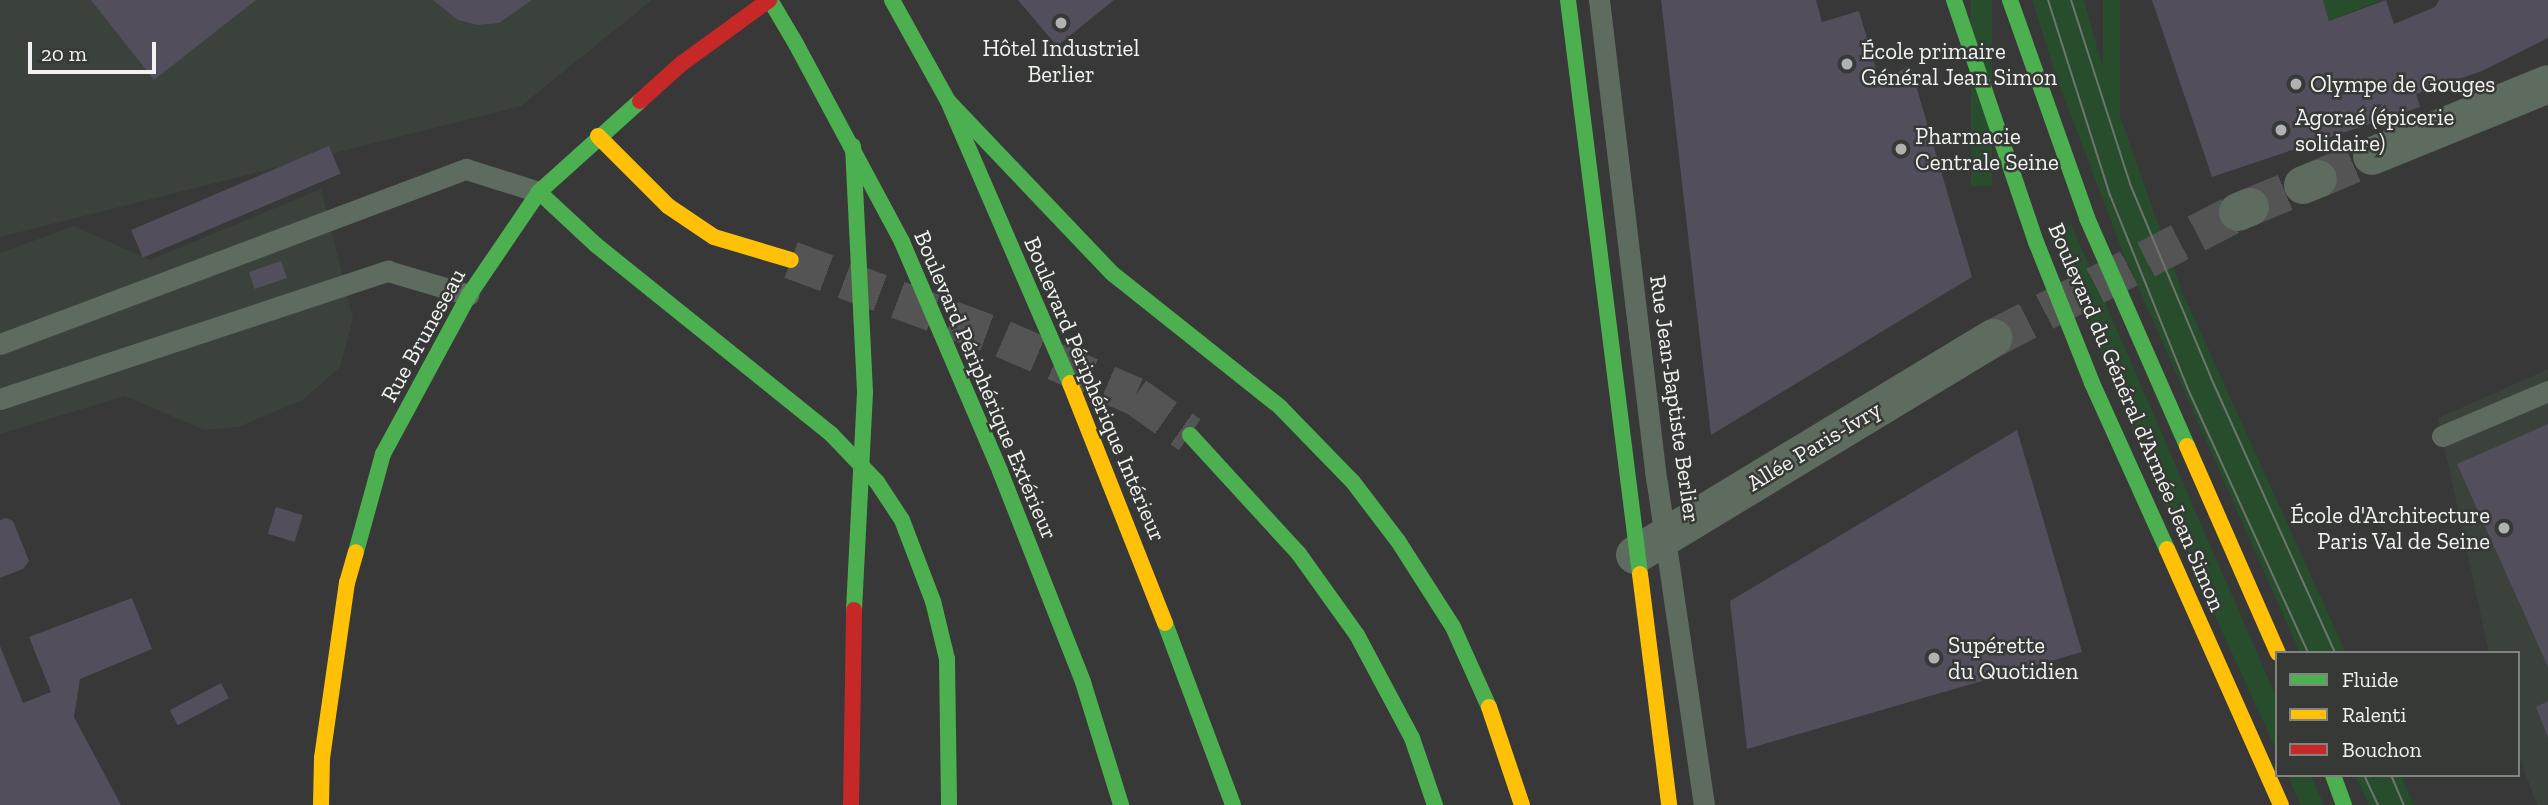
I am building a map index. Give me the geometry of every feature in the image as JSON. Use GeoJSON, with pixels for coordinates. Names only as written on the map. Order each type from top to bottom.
{"type":"FeatureCollection","features":[{"type":"Feature","properties":{"kind":"main road","name":"Rue Bruneseau"},"geometry":{"type":"LineString","coordinates":[[321,805],[322,758],[347,583],[383,454],[469,295],[539,192],[681,64],[769,0]]}},
{"type":"Feature","properties":{"kind":"main road","name":"Boulevard Périphérique Extérieur"},"geometry":{"type":"LineString","coordinates":[[769,0],[853,144],[902,242],[1000,471],[1083,682],[1121,805]]}},
{"type":"Feature","properties":{"kind":"main road","name":"Boulevard Périphérique Intérieur"},"geometry":{"type":"LineString","coordinates":[[892,0],[948,101],[1110,476],[1233,805]]}},
{"type":"Feature","properties":{"kind":"main road"},"geometry":{"type":"LineString","coordinates":[[1567,0],[1635,555],[1669,805]]}},
{"type":"Feature","properties":{"kind":"main road","name":"Boulevard du Général d'Armée Jean Simon"},"geometry":{"type":"LineString","coordinates":[[1954,0],[2036,242],[2087,370],[2281,805]]}},
{"type":"Feature","properties":{"kind":"main road","name":"Boulevard du Général d'Armée Jean Simon"},"geometry":{"type":"LineString","coordinates":[[2010,0],[2087,218],[2277,651]]}},
{"type":"Feature","properties":{"kind":"main road"},"geometry":{"type":"LineString","coordinates":[[948,101],[1114,274],[1280,407],[1353,482],[1398,541],[1453,627],[1499,729],[1522,805]]}},
{"type":"Feature","properties":{"kind":"main road"},"geometry":{"type":"LineString","coordinates":[[598,136],[668,206],[713,236],[791,260]]}},
{"type":"Feature","properties":{"kind":"main road"},"geometry":{"type":"LineString","coordinates":[[851,805],[850,681],[865,392],[853,144]]}},
{"type":"Feature","properties":{"kind":"main road"},"geometry":{"type":"LineString","coordinates":[[539,192],[596,244],[831,434],[877,482],[902,520],[933,601],[947,659],[949,805]]}},
{"type":"Feature","properties":{"kind":"main road"},"geometry":{"type":"LineString","coordinates":[[1190,435],[1299,554],[1357,635],[1412,738],[1435,805]]}},
{"type":"Feature","properties":{"kind":"main road"},"geometry":{"type":"LineString","coordinates":[[2334,777],[2344,805]]}},
{"type":"Feature","properties":{"kind":"street"},"geometry":{"type":"LineString","coordinates":[[2372,156],[2548,84]]}},
{"type":"Feature","properties":{"kind":"street","name":"Allée Paris-Ivry"},"geometry":{"type":"LineString","coordinates":[[1635,555],[1994,338]]}},
{"type":"Feature","properties":{"kind":"lane","name":"Rue Jean-Baptiste Berlier"},"geometry":{"type":"LineString","coordinates":[[1599,0],[1704,805]]}},
{"type":"Feature","properties":{"kind":"lane"},"geometry":{"type":"LineString","coordinates":[[0,344],[466,169],[539,192]]}},
{"type":"Feature","properties":{"kind":"lane"},"geometry":{"type":"LineString","coordinates":[[0,399],[388,271],[469,295]]}},
{"type":"Feature","properties":{"kind":"lane"},"geometry":{"type":"LineString","coordinates":[[2442,436],[2548,391]]}},
{"type":"Feature","properties":{"kind":"shaded area"},"geometry":{"type":"Polygon","coordinates":[[[0,0],[652,0],[521,106],[0,237],[0,0]]]}},
{"type":"Feature","properties":{"kind":"shaded area"},"geometry":{"type":"Polygon","coordinates":[[[321,189],[353,319],[340,367],[303,400],[238,427],[204,430],[125,396],[0,434],[0,253],[74,226],[150,260],[321,189]]]}},
{"type":"Feature","properties":{"kind":"shaded area","name":"École d'Architecture Paris Val de Seine"},"geometry":{"type":"Polygon","coordinates":[[[2548,369],[2548,805],[2537,805],[2520,759],[2520,651],[2489,651],[2438,418],[2548,369]]]}},
{"type":"Feature","properties":{"kind":"green space"},"geometry":{"type":"Polygon","coordinates":[[[1971,0],[1992,0],[1992,186],[1971,186],[1971,0]]]}},
{"type":"Feature","properties":{"kind":"green space"},"geometry":{"type":"Polygon","coordinates":[[[2032,0],[2084,0],[2102,65],[2181,289],[2345,651],[2299,651],[2124,255],[2057,79],[2032,0]]]}},
{"type":"Feature","properties":{"kind":"green space"},"geometry":{"type":"Polygon","coordinates":[[[2103,0],[2120,0],[2120,137],[2103,137],[2103,0]]]}},
{"type":"Feature","properties":{"kind":"green space"},"geometry":{"type":"Polygon","coordinates":[[[2323,0],[2382,0],[2329,21],[2323,0]]]}},
{"type":"Feature","properties":{"kind":"green space"},"geometry":{"type":"Polygon","coordinates":[[[2071,224],[2275,694],[2275,748],[2150,473],[2051,231],[2071,224]]]}},
{"type":"Feature","properties":{"kind":"green space"},"geometry":{"type":"Polygon","coordinates":[[[2288,777],[2312,777],[2324,805],[2301,805],[2288,777]]]}},
{"type":"Feature","properties":{"kind":"green space"},"geometry":{"type":"Polygon","coordinates":[[[2356,777],[2402,777],[2414,805],[2369,805],[2356,777]]]}},
{"type":"Feature","properties":{"kind":"building"},"geometry":{"type":"Polygon","coordinates":[[[91,0],[256,0],[154,80],[91,0]]]}},
{"type":"Feature","properties":{"kind":"building"},"geometry":{"type":"Polygon","coordinates":[[[433,0],[532,0],[499,23],[478,25],[458,20],[433,0]]]}},
{"type":"Feature","properties":{"kind":"building","name":"Hôtel Industriel Berlier"},"geometry":{"type":"Polygon","coordinates":[[[1018,0],[1114,0],[1057,46],[1018,0]]]}},
{"type":"Feature","properties":{"kind":"building"},"geometry":{"type":"Polygon","coordinates":[[[1661,0],[1816,0],[1822,22],[1859,11],[1880,83],[1910,65],[1972,277],[1711,435],[1661,0]]]}},
{"type":"Feature","properties":{"kind":"building","name":"Olympe de Gouges"},"geometry":{"type":"Polygon","coordinates":[[[2152,0],[2323,0],[2329,21],[2386,0],[2394,24],[2435,7],[2439,0],[2548,0],[2548,38],[2482,71],[2416,94],[2420,107],[2212,177],[2152,0]]]}},
{"type":"Feature","properties":{"kind":"building"},"geometry":{"type":"Polygon","coordinates":[[[329,146],[341,174],[143,258],[131,230],[329,146]]]}},
{"type":"Feature","properties":{"kind":"building"},"geometry":{"type":"Polygon","coordinates":[[[281,261],[287,278],[255,289],[249,272],[281,261]]]}},
{"type":"Feature","properties":{"kind":"building"},"geometry":{"type":"Polygon","coordinates":[[[2548,424],[2548,667],[2457,464],[2548,424]]]}},
{"type":"Feature","properties":{"kind":"building"},"geometry":{"type":"Polygon","coordinates":[[[2017,430],[2082,652],[1747,749],[1730,601],[2017,430]]]}},
{"type":"Feature","properties":{"kind":"building"},"geometry":{"type":"Polygon","coordinates":[[[276,507],[303,515],[295,542],[268,534],[276,507]]]}},
{"type":"Feature","properties":{"kind":"building"},"geometry":{"type":"Polygon","coordinates":[[[6,518],[13,521],[29,561],[23,569],[0,578],[0,520],[6,518]]]}},
{"type":"Feature","properties":{"kind":"building"},"geometry":{"type":"Polygon","coordinates":[[[132,598],[152,649],[80,679],[74,717],[121,805],[0,805],[0,646],[23,703],[51,692],[29,637],[132,598]]]}},
{"type":"Feature","properties":{"kind":"building"},"geometry":{"type":"Polygon","coordinates":[[[221,683],[229,698],[178,725],[170,710],[221,683]]]}},
{"type":"Feature","properties":{"kind":"building"},"geometry":{"type":"Polygon","coordinates":[[[2548,701],[2548,738],[2536,707],[2548,701]]]}},
{"type":"Feature","properties":{"kind":"tunnel"},"geometry":{"type":"LineString","coordinates":[[2318,179],[2372,156]]}},
{"type":"Feature","properties":{"kind":"tunnel"},"geometry":{"type":"LineString","coordinates":[[2250,207],[2303,185]]}},
{"type":"Feature","properties":{"kind":"tunnel"},"geometry":{"type":"LineString","coordinates":[[1994,338],[2238,212]]}},
{"type":"Feature","properties":{"kind":"tunnel"},"geometry":{"type":"LineString","coordinates":[[791,260],[1003,339],[1135,396],[1190,435]]}},
{"type":"Feature","properties":{"kind":"tram line"},"geometry":{"type":"LineString","coordinates":[[2048,0],[2110,195],[2187,387],[2307,651]]}},
{"type":"Feature","properties":{"kind":"tram line"},"geometry":{"type":"LineString","coordinates":[[2071,0],[2130,184],[2211,378],[2334,651]]}},
{"type":"Feature","properties":{"kind":"tram line"},"geometry":{"type":"LineString","coordinates":[[2365,777],[2378,805]]}},
{"type":"Feature","properties":{"kind":"tram line"},"geometry":{"type":"LineString","coordinates":[[2392,777],[2404,805]]}},
{"type":"Feature","properties":{"kind":"traffic: fast"},"geometry":{"type":"LineString","coordinates":[[770,0],[796,44]]}},
{"type":"Feature","properties":{"kind":"traffic: fast"},"geometry":{"type":"LineString","coordinates":[[892,0],[948,101],[1070,383]]}},
{"type":"Feature","properties":{"kind":"traffic: fast"},"geometry":{"type":"LineString","coordinates":[[1568,0],[1640,574]]}},
{"type":"Feature","properties":{"kind":"traffic: fast"},"geometry":{"type":"LineString","coordinates":[[1954,0],[2036,242],[2092,383],[2167,549]]}},
{"type":"Feature","properties":{"kind":"traffic: fast"},"geometry":{"type":"LineString","coordinates":[[2010,0],[2087,218],[2187,446]]}},
{"type":"Feature","properties":{"kind":"traffic: fast"},"geometry":{"type":"LineString","coordinates":[[796,44],[902,242],[1000,471],[1083,682],[1121,805]]}},
{"type":"Feature","properties":{"kind":"traffic: fast"},"geometry":{"type":"LineString","coordinates":[[356,552],[383,454],[469,295],[539,192],[640,101]]}},
{"type":"Feature","properties":{"kind":"traffic: fast"},"geometry":{"type":"LineString","coordinates":[[948,101],[1113,274],[1280,407],[1353,482],[1398,541],[1453,627],[1489,707]]}},
{"type":"Feature","properties":{"kind":"traffic: fast"},"geometry":{"type":"LineString","coordinates":[[853,146],[865,392]]}},
{"type":"Feature","properties":{"kind":"traffic: fast"},"geometry":{"type":"LineString","coordinates":[[539,192],[596,245],[831,434],[877,482],[902,520],[933,601],[947,659],[949,805]]}},
{"type":"Feature","properties":{"kind":"traffic: fast"},"geometry":{"type":"LineString","coordinates":[[854,610],[865,392]]}},
{"type":"Feature","properties":{"kind":"traffic: fast"},"geometry":{"type":"LineString","coordinates":[[1190,435],[1299,554],[1357,635],[1412,738],[1435,805]]}},
{"type":"Feature","properties":{"kind":"traffic: fast"},"geometry":{"type":"LineString","coordinates":[[1165,623],[1233,805]]}},
{"type":"Feature","properties":{"kind":"traffic: fast"},"geometry":{"type":"LineString","coordinates":[[2334,777],[2344,805]]}},
{"type":"Feature","properties":{"kind":"traffic: slow"},"geometry":{"type":"LineString","coordinates":[[598,136],[668,206],[714,237],[791,260]]}},
{"type":"Feature","properties":{"kind":"traffic: slow"},"geometry":{"type":"LineString","coordinates":[[1070,383],[1165,623]]}},
{"type":"Feature","properties":{"kind":"traffic: slow"},"geometry":{"type":"LineString","coordinates":[[2187,446],[2277,651]]}},
{"type":"Feature","properties":{"kind":"traffic: slow"},"geometry":{"type":"LineString","coordinates":[[2167,549],[2281,805]]}},
{"type":"Feature","properties":{"kind":"traffic: slow"},"geometry":{"type":"LineString","coordinates":[[321,805],[322,758],[347,583],[356,552]]}},
{"type":"Feature","properties":{"kind":"traffic: slow"},"geometry":{"type":"LineString","coordinates":[[1640,574],[1669,805]]}},
{"type":"Feature","properties":{"kind":"traffic: slow"},"geometry":{"type":"LineString","coordinates":[[1489,707],[1522,805]]}},
{"type":"Feature","properties":{"kind":"traffic: jam"},"geometry":{"type":"LineString","coordinates":[[640,101],[681,64],[769,0]]}},
{"type":"Feature","properties":{"kind":"traffic: jam"},"geometry":{"type":"LineString","coordinates":[[851,805],[854,610]]}},
{"type":"Feature","properties":{"kind":"place","name":"Hôtel Industriel Berlier"},"geometry":{"type":"Point","coordinates":[1061,23]}},
{"type":"Feature","properties":{"kind":"place","name":"École primaire Général Jean Simon"},"geometry":{"type":"Point","coordinates":[1847,64]}},
{"type":"Feature","properties":{"kind":"place","name":"Olympe de Gouges"},"geometry":{"type":"Point","coordinates":[2296,84]}},
{"type":"Feature","properties":{"kind":"place","name":"Agoraé (épicerie solidaire)"},"geometry":{"type":"Point","coordinates":[2281,130]}},
{"type":"Feature","properties":{"kind":"place","name":"Pharmacie Centrale Seine"},"geometry":{"type":"Point","coordinates":[1901,149]}},
{"type":"Feature","properties":{"kind":"place","name":"École d'Architecture Paris Val de Seine"},"geometry":{"type":"Point","coordinates":[2504,528]}},
{"type":"Feature","properties":{"kind":"place","name":"Supérette du Quotidien"},"geometry":{"type":"Point","coordinates":[1934,658]}}]}
